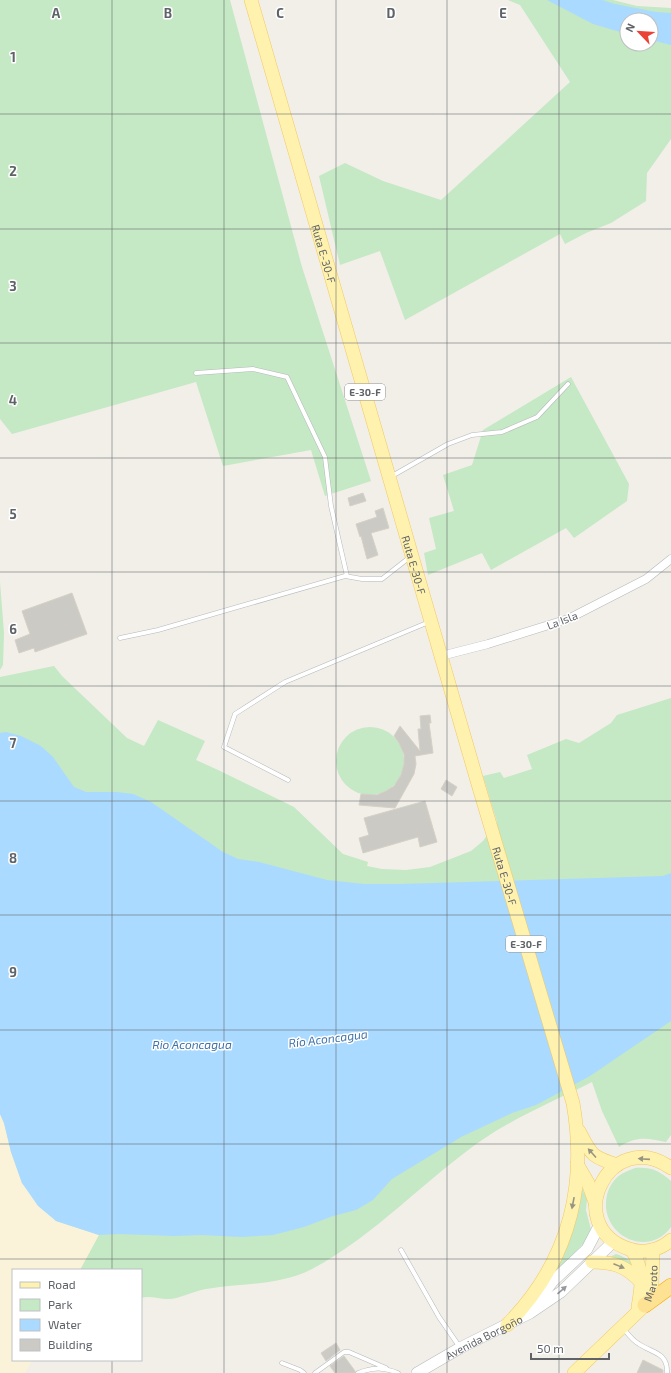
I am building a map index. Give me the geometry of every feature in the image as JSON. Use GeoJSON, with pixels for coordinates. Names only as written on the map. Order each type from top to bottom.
{"type":"FeatureCollection","features":[{"type":"Feature","properties":{"kind":"highway"},"geometry":{"type":"LineString","coordinates":[[641,1309],[671,1286]]}},
{"type":"Feature","properties":{"kind":"main road","name":"Ruta E-30-F"},"geometry":{"type":"LineString","coordinates":[[251,0],[478,784],[573,1103],[578,1129],[574,1201],[570,1219],[558,1254],[541,1284],[507,1325]]}},
{"type":"Feature","properties":{"kind":"main road","name":"Ruta E-30-F"},"geometry":{"type":"LineString","coordinates":[[578,1129],[590,1152],[594,1156],[598,1159],[617,1165]]}},
{"type":"Feature","properties":{"kind":"main road"},"geometry":{"type":"LineString","coordinates":[[595,1204],[601,1182],[611,1170],[627,1160],[646,1158],[656,1160],[671,1168]]}},
{"type":"Feature","properties":{"kind":"main road"},"geometry":{"type":"LineString","coordinates":[[577,1164],[588,1183],[600,1224],[605,1234],[613,1242],[622,1247],[639,1251],[654,1250],[671,1240]]}},
{"type":"Feature","properties":{"kind":"main road","name":"Avenida Borgoño"},"geometry":{"type":"LineString","coordinates":[[530,1313],[552,1282],[587,1249],[600,1224]]}},
{"type":"Feature","properties":{"kind":"main road","name":"Avenida Borgoño"},"geometry":{"type":"LineString","coordinates":[[417,1373],[460,1348],[530,1313],[561,1292],[613,1242]]}},
{"type":"Feature","properties":{"kind":"main road","name":"Maroto"},"geometry":{"type":"LineString","coordinates":[[632,1250],[639,1266],[642,1283],[641,1309]]}},
{"type":"Feature","properties":{"kind":"main road","name":"Maroto"},"geometry":{"type":"LineString","coordinates":[[574,1373],[641,1309],[652,1284],[654,1250]]}},
{"type":"Feature","properties":{"kind":"main road"},"geometry":{"type":"LineString","coordinates":[[592,1262],[617,1264],[635,1275],[642,1283]]}},
{"type":"Feature","properties":{"kind":"street","name":"La Isla"},"geometry":{"type":"LineString","coordinates":[[441,656],[488,644],[568,619],[646,578],[671,559]]}},
{"type":"Feature","properties":{"kind":"lane"},"geometry":{"type":"LineString","coordinates":[[196,373],[253,369],[287,377],[325,457],[331,506],[347,576]]}},
{"type":"Feature","properties":{"kind":"lane"},"geometry":{"type":"LineString","coordinates":[[390,478],[448,444],[472,435],[502,432],[537,418],[568,384]]}},
{"type":"Feature","properties":{"kind":"lane"},"geometry":{"type":"LineString","coordinates":[[120,638],[158,630],[347,576],[362,579],[382,578],[412,556]]}},
{"type":"Feature","properties":{"kind":"lane"},"geometry":{"type":"LineString","coordinates":[[288,780],[224,747],[235,714],[285,682],[431,621]]}},
{"type":"Feature","properties":{"kind":"lane"},"geometry":{"type":"LineString","coordinates":[[401,1250],[439,1317],[460,1348]]}},
{"type":"Feature","properties":{"kind":"lane"},"geometry":{"type":"LineString","coordinates":[[622,1327],[630,1337],[639,1344],[656,1352],[664,1358],[668,1366],[667,1373]]}},
{"type":"Feature","properties":{"kind":"lane"},"geometry":{"type":"LineString","coordinates":[[315,1373],[321,1371],[344,1352],[349,1352],[398,1373]]}},
{"type":"Feature","properties":{"kind":"lane"},"geometry":{"type":"LineString","coordinates":[[282,1363],[304,1373]]}},
{"type":"Feature","properties":{"kind":"lane"},"geometry":{"type":"LineString","coordinates":[[358,1373],[367,1369],[386,1368]]}},
{"type":"Feature","properties":{"kind":"green space"},"geometry":{"type":"Polygon","coordinates":[[[0,0],[230,0],[302,267],[371,481],[325,496],[311,450],[223,466],[196,382],[12,434],[0,419],[0,0]]]}},
{"type":"Feature","properties":{"kind":"green space"},"geometry":{"type":"Polygon","coordinates":[[[508,0],[613,0],[637,6],[671,8],[671,139],[647,173],[646,201],[611,223],[586,233],[565,244],[560,234],[405,320],[380,251],[340,265],[319,176],[345,163],[383,181],[441,200],[570,82],[520,5],[508,0]]]}},
{"type":"Feature","properties":{"kind":"green space"},"geometry":{"type":"Polygon","coordinates":[[[571,377],[629,484],[627,501],[574,538],[566,528],[491,570],[482,553],[428,575],[424,553],[436,549],[429,518],[454,511],[443,475],[472,465],[483,430],[571,377]]]}},
{"type":"Feature","properties":{"kind":"green space"},"geometry":{"type":"Polygon","coordinates":[[[0,582],[4,633],[3,665],[0,670],[0,582]]]}},
{"type":"Feature","properties":{"kind":"green space","name":"Rio Aconcagua"},"geometry":{"type":"Polygon","coordinates":[[[54,666],[62,676],[127,738],[144,746],[158,720],[205,741],[196,760],[294,807],[343,854],[368,862],[367,866],[382,869],[406,870],[430,867],[471,851],[483,841],[497,822],[483,776],[500,772],[504,778],[532,769],[527,755],[566,739],[579,743],[611,723],[617,715],[671,698],[671,1135],[666,1142],[642,1139],[625,1143],[619,1147],[602,1111],[592,1082],[524,1115],[485,1138],[463,1154],[358,1240],[312,1269],[300,1274],[273,1281],[206,1289],[177,1298],[168,1299],[142,1298],[142,1269],[12,1269],[12,1270],[0,1275],[0,677],[54,666]]]}},
{"type":"Feature","properties":{"kind":"green space"},"geometry":{"type":"Polygon","coordinates":[[[363,727],[377,727],[389,732],[399,742],[404,754],[404,768],[399,780],[389,790],[377,795],[363,795],[351,790],[341,780],[336,768],[336,754],[341,742],[351,732],[363,727]]]}},
{"type":"Feature","properties":{"kind":"green space"},"geometry":{"type":"Polygon","coordinates":[[[635,1168],[654,1170],[671,1181],[671,1227],[661,1237],[650,1241],[638,1242],[627,1238],[617,1231],[610,1221],[606,1209],[607,1195],[612,1184],[622,1174],[635,1168]]]}},
{"type":"Feature","properties":{"kind":"green space"},"geometry":{"type":"Polygon","coordinates":[[[581,1187],[587,1199],[586,1210],[591,1230],[586,1241],[559,1269],[557,1268],[567,1244],[581,1187]]]}},
{"type":"Feature","properties":{"kind":"green space"},"geometry":{"type":"Polygon","coordinates":[[[616,1254],[629,1260],[634,1268],[608,1258],[616,1254]]]}},
{"type":"Feature","properties":{"kind":"sand"},"geometry":{"type":"Polygon","coordinates":[[[0,1114],[22,1183],[56,1221],[99,1235],[81,1269],[12,1269],[12,1361],[31,1361],[25,1373],[0,1373],[0,1114]]]}},
{"type":"Feature","properties":{"kind":"water"},"geometry":{"type":"Polygon","coordinates":[[[547,0],[602,0],[656,12],[619,12],[619,32],[593,24],[547,0]]]}},
{"type":"Feature","properties":{"kind":"water"},"geometry":{"type":"Polygon","coordinates":[[[659,12],[671,13],[671,45],[659,42],[659,12]]]}},
{"type":"Feature","properties":{"kind":"water","name":"Rio Aconcagua"},"geometry":{"type":"Polygon","coordinates":[[[6,732],[21,736],[41,746],[53,757],[74,787],[86,792],[117,792],[133,794],[151,802],[223,852],[238,859],[259,862],[327,880],[364,884],[399,884],[663,876],[671,873],[671,1021],[590,1076],[536,1105],[512,1113],[461,1137],[392,1179],[373,1200],[356,1210],[333,1216],[304,1227],[273,1235],[242,1237],[201,1235],[99,1235],[56,1221],[38,1206],[22,1183],[0,1114],[0,733],[6,732]]]}},
{"type":"Feature","properties":{"kind":"building"},"geometry":{"type":"Polygon","coordinates":[[[363,493],[366,501],[350,506],[348,498],[363,493]]]}},
{"type":"Feature","properties":{"kind":"building"},"geometry":{"type":"Polygon","coordinates":[[[383,508],[389,528],[371,533],[378,555],[367,559],[356,524],[377,517],[375,511],[383,508]]]}},
{"type":"Feature","properties":{"kind":"building"},"geometry":{"type":"Polygon","coordinates":[[[72,593],[87,634],[35,652],[34,648],[19,653],[15,640],[30,634],[22,611],[72,593]]]}},
{"type":"Feature","properties":{"kind":"building"},"geometry":{"type":"Polygon","coordinates":[[[430,715],[431,723],[429,723],[433,753],[415,756],[416,764],[414,774],[395,808],[359,805],[361,794],[377,795],[386,791],[394,786],[401,775],[404,764],[404,754],[394,736],[400,726],[420,751],[418,729],[421,729],[420,716],[430,715]]]}},
{"type":"Feature","properties":{"kind":"building"},"geometry":{"type":"Polygon","coordinates":[[[446,780],[457,787],[452,796],[441,789],[446,780]]]}},
{"type":"Feature","properties":{"kind":"building"},"geometry":{"type":"Polygon","coordinates":[[[425,801],[437,842],[420,847],[418,837],[363,853],[359,838],[369,835],[364,818],[425,801]]]}},
{"type":"Feature","properties":{"kind":"building"},"geometry":{"type":"Polygon","coordinates":[[[336,1343],[340,1350],[326,1361],[321,1353],[336,1343]]]}},
{"type":"Feature","properties":{"kind":"building"},"geometry":{"type":"Polygon","coordinates":[[[344,1356],[355,1373],[335,1373],[330,1366],[344,1356]]]}},
{"type":"Feature","properties":{"kind":"building"},"geometry":{"type":"Polygon","coordinates":[[[643,1360],[663,1370],[663,1373],[637,1373],[643,1360]]]}},
{"type":"Feature","properties":{"kind":"water label","name":"Río Aconcagua"},"geometry":{"type":"Point","coordinates":[328,1038]}}]}
